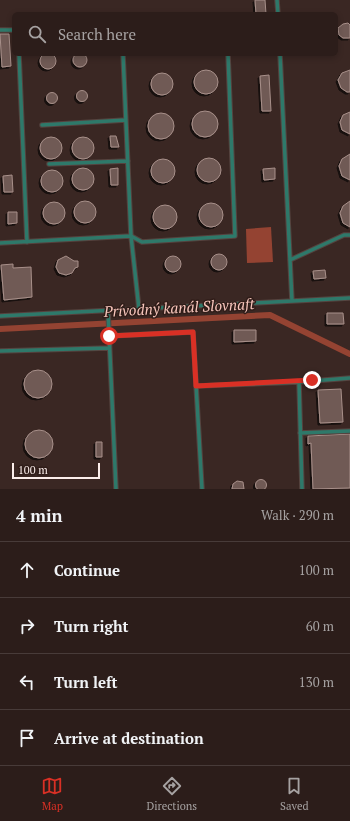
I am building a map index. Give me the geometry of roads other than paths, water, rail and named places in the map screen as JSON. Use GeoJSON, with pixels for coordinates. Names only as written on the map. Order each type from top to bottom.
{"type":"FeatureCollection","features":[{"type":"Feature","properties":{"kind":"lane"},"geometry":{"type":"LineString","coordinates":[[277,0],[278,12]]}},
{"type":"Feature","properties":{"kind":"lane"},"geometry":{"type":"LineString","coordinates":[[0,30],[12,30]]}},
{"type":"Feature","properties":{"kind":"lane"},"geometry":{"type":"LineString","coordinates":[[19,56],[27,242]]}},
{"type":"Feature","properties":{"kind":"lane"},"geometry":{"type":"LineString","coordinates":[[124,56],[132,236],[139,309]]}},
{"type":"Feature","properties":{"kind":"lane"},"geometry":{"type":"LineString","coordinates":[[0,243],[132,236],[142,242],[236,236],[228,56]]}},
{"type":"Feature","properties":{"kind":"lane"},"geometry":{"type":"LineString","coordinates":[[280,56],[292,301]]}},
{"type":"Feature","properties":{"kind":"lane"},"geometry":{"type":"LineString","coordinates":[[42,125],[126,120]]}},
{"type":"Feature","properties":{"kind":"lane"},"geometry":{"type":"LineString","coordinates":[[49,164],[128,161]]}},
{"type":"Feature","properties":{"kind":"lane"},"geometry":{"type":"LineString","coordinates":[[290,260],[344,235],[350,235]]}},
{"type":"Feature","properties":{"kind":"lane"},"geometry":{"type":"LineString","coordinates":[[0,316],[350,298]]}},
{"type":"Feature","properties":{"kind":"lane"},"geometry":{"type":"LineString","coordinates":[[108,311],[116,489]]}},
{"type":"Feature","properties":{"kind":"lane"},"geometry":{"type":"LineString","coordinates":[[109,336],[193,332],[202,489]]}},
{"type":"Feature","properties":{"kind":"lane"},"geometry":{"type":"LineString","coordinates":[[0,351],[110,348]]}},
{"type":"Feature","properties":{"kind":"lane"},"geometry":{"type":"LineString","coordinates":[[196,386],[299,382],[350,378]]}},
{"type":"Feature","properties":{"kind":"lane"},"geometry":{"type":"LineString","coordinates":[[299,382],[302,489]]}},
{"type":"Feature","properties":{"kind":"lane"},"geometry":{"type":"LineString","coordinates":[[300,433],[350,431]]}},
{"type":"Feature","properties":{"kind":"waterway","name":"Prívodný kanál Slovnaft"},"geometry":{"type":"LineString","coordinates":[[0,329],[270,315],[350,354]]}}]}
